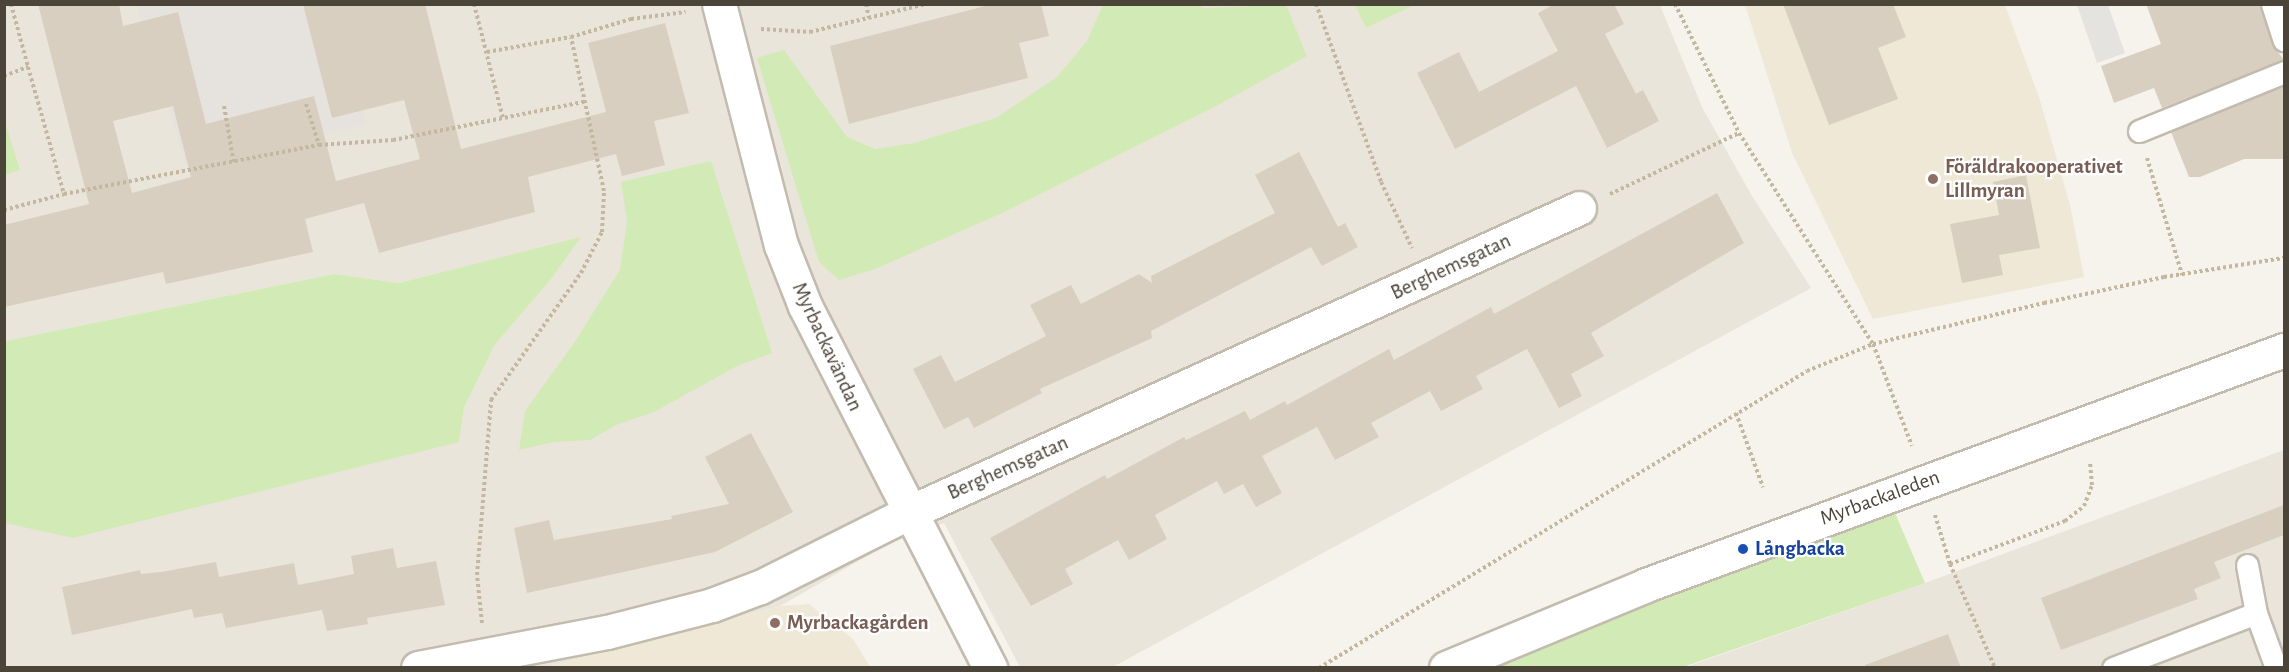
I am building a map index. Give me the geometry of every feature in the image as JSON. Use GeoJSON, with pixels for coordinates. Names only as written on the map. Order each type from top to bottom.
{"type":"FeatureCollection","features":[{"type":"Feature","properties":{"kind":"street","name":"Myrbackavändan"},"geometry":{"type":"LineString","coordinates":[[721,13],[781,245],[805,306],[908,513],[990,668]]}},
{"type":"Feature","properties":{"kind":"street","name":"Berghemsgatan"},"geometry":{"type":"LineString","coordinates":[[418,668],[607,632],[712,605],[760,587],[908,513],[1580,208]]}},
{"type":"Feature","properties":{"kind":"street","name":"Myrbackaleden"},"geometry":{"type":"LineString","coordinates":[[1446,668],[1646,585],[2284,350]]}},
{"type":"Feature","properties":{"kind":"lane"},"geometry":{"type":"LineString","coordinates":[[2272,4],[2284,40]]}},
{"type":"Feature","properties":{"kind":"lane"},"geometry":{"type":"LineString","coordinates":[[2139,131],[2284,72]]}},
{"type":"Feature","properties":{"kind":"lane"},"geometry":{"type":"LineString","coordinates":[[2247,565],[2256,612],[2276,668]]}},
{"type":"Feature","properties":{"kind":"lane"},"geometry":{"type":"LineString","coordinates":[[2113,668],[2256,612]]}},
{"type":"Feature","properties":{"kind":"path"},"geometry":{"type":"LineString","coordinates":[[11,4],[64,194]]}},
{"type":"Feature","properties":{"kind":"path"},"geometry":{"type":"LineString","coordinates":[[474,4],[503,118]]}},
{"type":"Feature","properties":{"kind":"path"},"geometry":{"type":"LineString","coordinates":[[866,4],[869,19]]}},
{"type":"Feature","properties":{"kind":"path"},"geometry":{"type":"LineString","coordinates":[[487,52],[571,38],[631,19],[721,13],[810,32],[926,4]]}},
{"type":"Feature","properties":{"kind":"path"},"geometry":{"type":"LineString","coordinates":[[1316,4],[1381,182],[1427,278]]}},
{"type":"Feature","properties":{"kind":"path"},"geometry":{"type":"LineString","coordinates":[[1675,4],[1739,133],[1873,344],[1912,446]]}},
{"type":"Feature","properties":{"kind":"path"},"geometry":{"type":"LineString","coordinates":[[486,655],[477,575],[491,399],[581,273],[602,232],[604,191],[571,38]]}},
{"type":"Feature","properties":{"kind":"path"},"geometry":{"type":"LineString","coordinates":[[4,76],[28,67]]}},
{"type":"Feature","properties":{"kind":"path"},"geometry":{"type":"LineString","coordinates":[[4,210],[64,194],[234,164],[319,146],[393,140],[584,102]]}},
{"type":"Feature","properties":{"kind":"path"},"geometry":{"type":"LineString","coordinates":[[306,104],[319,146]]}},
{"type":"Feature","properties":{"kind":"path"},"geometry":{"type":"LineString","coordinates":[[224,105],[234,164]]}},
{"type":"Feature","properties":{"kind":"path"},"geometry":{"type":"LineString","coordinates":[[2139,131],[2182,275]]}},
{"type":"Feature","properties":{"kind":"path"},"geometry":{"type":"LineString","coordinates":[[1580,208],[1739,133]]}},
{"type":"Feature","properties":{"kind":"path"},"geometry":{"type":"LineString","coordinates":[[1319,668],[1807,371],[1873,344],[2182,275],[2284,258]]}},
{"type":"Feature","properties":{"kind":"path"},"geometry":{"type":"LineString","coordinates":[[1736,413],[1762,487]]}},
{"type":"Feature","properties":{"kind":"path"},"geometry":{"type":"LineString","coordinates":[[1950,564],[2065,521],[2084,506],[2092,485],[2090,462]]}},
{"type":"Feature","properties":{"kind":"path"},"geometry":{"type":"LineString","coordinates":[[1934,511],[1950,564],[1995,668]]}},
{"type":"Feature","properties":{"kind":"shaded area"},"geometry":{"type":"Polygon","coordinates":[[[5,4],[1660,5],[1702,107],[1752,196],[1811,288],[1111,668],[1020,667],[944,523],[890,543],[780,606],[546,667],[5,667],[5,522],[459,442],[464,408],[494,346],[552,278],[580,238],[399,283],[334,274],[5,341],[5,4]]]}},
{"type":"Feature","properties":{"kind":"shaded area"},"geometry":{"type":"Polygon","coordinates":[[[137,5],[333,5],[367,124],[236,158],[233,150],[186,165],[137,5]]]}},
{"type":"Feature","properties":{"kind":"shaded area","name":"Föräldrakooperativet Lillmyran"},"geometry":{"type":"Polygon","coordinates":[[[1745,5],[2005,5],[2039,97],[2070,205],[2084,277],[1873,319],[1792,153],[1745,5]]]}},
{"type":"Feature","properties":{"kind":"shaded area"},"geometry":{"type":"Polygon","coordinates":[[[2077,5],[2108,5],[2125,53],[2097,63],[2077,5]]]}},
{"type":"Feature","properties":{"kind":"shaded area"},"geometry":{"type":"Polygon","coordinates":[[[2284,450],[2284,667],[1683,668],[1925,583],[2284,450]]]}},
{"type":"Feature","properties":{"kind":"shaded area","name":"Myrbackagården"},"geometry":{"type":"Polygon","coordinates":[[[809,604],[853,639],[870,667],[546,667],[780,606],[809,604]]]}},
{"type":"Feature","properties":{"kind":"green space"},"geometry":{"type":"Polygon","coordinates":[[[1195,4],[1204,8],[1286,5],[1307,56],[1218,105],[1002,213],[875,269],[839,280],[819,262],[757,58],[784,50],[847,137],[875,149],[914,143],[996,118],[1057,77],[1087,41],[1103,5],[1195,4]]]}},
{"type":"Feature","properties":{"kind":"green space"},"geometry":{"type":"Polygon","coordinates":[[[1355,5],[1414,5],[1366,28],[1355,5]]]}},
{"type":"Feature","properties":{"kind":"green space"},"geometry":{"type":"Polygon","coordinates":[[[5,122],[20,170],[4,175],[5,122]]]}},
{"type":"Feature","properties":{"kind":"green space"},"geometry":{"type":"Polygon","coordinates":[[[711,161],[772,353],[739,365],[654,412],[616,425],[590,440],[553,442],[519,450],[525,411],[574,343],[620,270],[627,222],[621,182],[711,161]]]}},
{"type":"Feature","properties":{"kind":"green space"},"geometry":{"type":"Polygon","coordinates":[[[581,237],[552,278],[494,346],[464,408],[459,442],[73,538],[5,523],[5,341],[334,274],[399,283],[581,237]]]}},
{"type":"Feature","properties":{"kind":"green space"},"geometry":{"type":"Polygon","coordinates":[[[1895,513],[1925,583],[1683,667],[1491,668],[1700,582],[1895,513]]]}},
{"type":"Feature","properties":{"kind":"building"},"geometry":{"type":"Polygon","coordinates":[[[38,4],[119,4],[123,26],[178,12],[206,124],[314,96],[336,181],[420,159],[404,100],[332,118],[303,4],[425,4],[461,149],[606,112],[588,43],[665,23],[689,113],[654,121],[665,165],[622,176],[616,154],[528,177],[535,212],[379,253],[364,203],[305,219],[313,252],[166,284],[163,272],[4,307],[4,225],[89,204],[38,4]],[[173,106],[113,121],[132,193],[191,177],[173,106]]]}},
{"type":"Feature","properties":{"kind":"building"},"geometry":{"type":"Polygon","coordinates":[[[993,4],[1041,4],[1049,36],[1019,43],[1028,78],[849,124],[830,46],[993,4]]]}},
{"type":"Feature","properties":{"kind":"building"},"geometry":{"type":"Polygon","coordinates":[[[1555,4],[1614,4],[1624,24],[1605,34],[1636,94],[1643,90],[1659,121],[1607,148],[1576,86],[1455,149],[1417,73],[1459,52],[1479,92],[1558,51],[1538,13],[1555,4]]]}},
{"type":"Feature","properties":{"kind":"building"},"geometry":{"type":"Polygon","coordinates":[[[1783,4],[1893,4],[1906,37],[1878,48],[1898,99],[1829,125],[1783,4]]]}},
{"type":"Feature","properties":{"kind":"building"},"geometry":{"type":"Polygon","coordinates":[[[2146,4],[2260,4],[2272,44],[2284,60],[2162,108],[2154,88],[2114,103],[2101,66],[2161,44],[2146,4]]]}},
{"type":"Feature","properties":{"kind":"building"},"geometry":{"type":"Polygon","coordinates":[[[2284,86],[2284,159],[2244,159],[2200,177],[2189,177],[2171,132],[2284,86]]]}},
{"type":"Feature","properties":{"kind":"building"},"geometry":{"type":"Polygon","coordinates":[[[1299,152],[1338,227],[1345,223],[1358,247],[1322,266],[1311,247],[1151,331],[1152,338],[1040,389],[1042,393],[974,428],[968,417],[944,429],[913,369],[941,355],[955,382],[1046,336],[1030,305],[1071,285],[1081,304],[1139,274],[1152,283],[1151,276],[1275,213],[1255,175],[1299,152]]]}},
{"type":"Feature","properties":{"kind":"building"},"geometry":{"type":"Polygon","coordinates":[[[2026,175],[2040,248],[1999,255],[2003,275],[1962,283],[1950,224],[1999,215],[1993,182],[2026,175]]]}},
{"type":"Feature","properties":{"kind":"building"},"geometry":{"type":"Polygon","coordinates":[[[1717,193],[1744,243],[1591,333],[1604,356],[1571,374],[1582,396],[1559,408],[1527,349],[1476,376],[1483,389],[1441,411],[1430,391],[1371,423],[1379,437],[1335,460],[1317,427],[1262,456],[1282,493],[1256,507],[1243,484],[1224,494],[1217,481],[1155,515],[1167,539],[1129,560],[1118,540],[1065,569],[1073,584],[1031,606],[990,538],[1105,475],[1107,479],[1184,437],[1186,440],[1245,411],[1250,420],[1285,401],[1287,405],[1389,349],[1394,360],[1491,307],[1494,314],[1717,193]]]}},
{"type":"Feature","properties":{"kind":"building"},"geometry":{"type":"Polygon","coordinates":[[[751,433],[793,512],[715,552],[527,593],[514,528],[549,520],[554,540],[672,519],[671,516],[729,504],[705,457],[751,433]]]}},
{"type":"Feature","properties":{"kind":"building"},"geometry":{"type":"Polygon","coordinates":[[[2284,505],[2284,535],[2214,562],[2221,578],[2194,589],[2198,599],[2061,650],[2041,598],[2284,505]]]}},
{"type":"Feature","properties":{"kind":"building"},"geometry":{"type":"Polygon","coordinates":[[[393,548],[397,568],[436,561],[445,605],[367,618],[368,624],[327,631],[322,610],[226,628],[222,613],[194,618],[192,609],[72,635],[62,587],[140,570],[141,574],[161,572],[216,562],[219,577],[294,563],[298,585],[354,574],[351,556],[393,548]]]}},
{"type":"Feature","properties":{"kind":"building"},"geometry":{"type":"Polygon","coordinates":[[[1948,634],[1961,668],[1866,668],[1865,665],[1948,634]]]}},
{"type":"Feature","properties":{"kind":"place","name":"Föräldrakooperativet Lillmyran"},"geometry":{"type":"Point","coordinates":[1933,179]}},
{"type":"Feature","properties":{"kind":"place","name":"Långbacka"},"geometry":{"type":"Point","coordinates":[1743,549]}},
{"type":"Feature","properties":{"kind":"place","name":"Myrbackagården"},"geometry":{"type":"Point","coordinates":[775,623]}}]}
